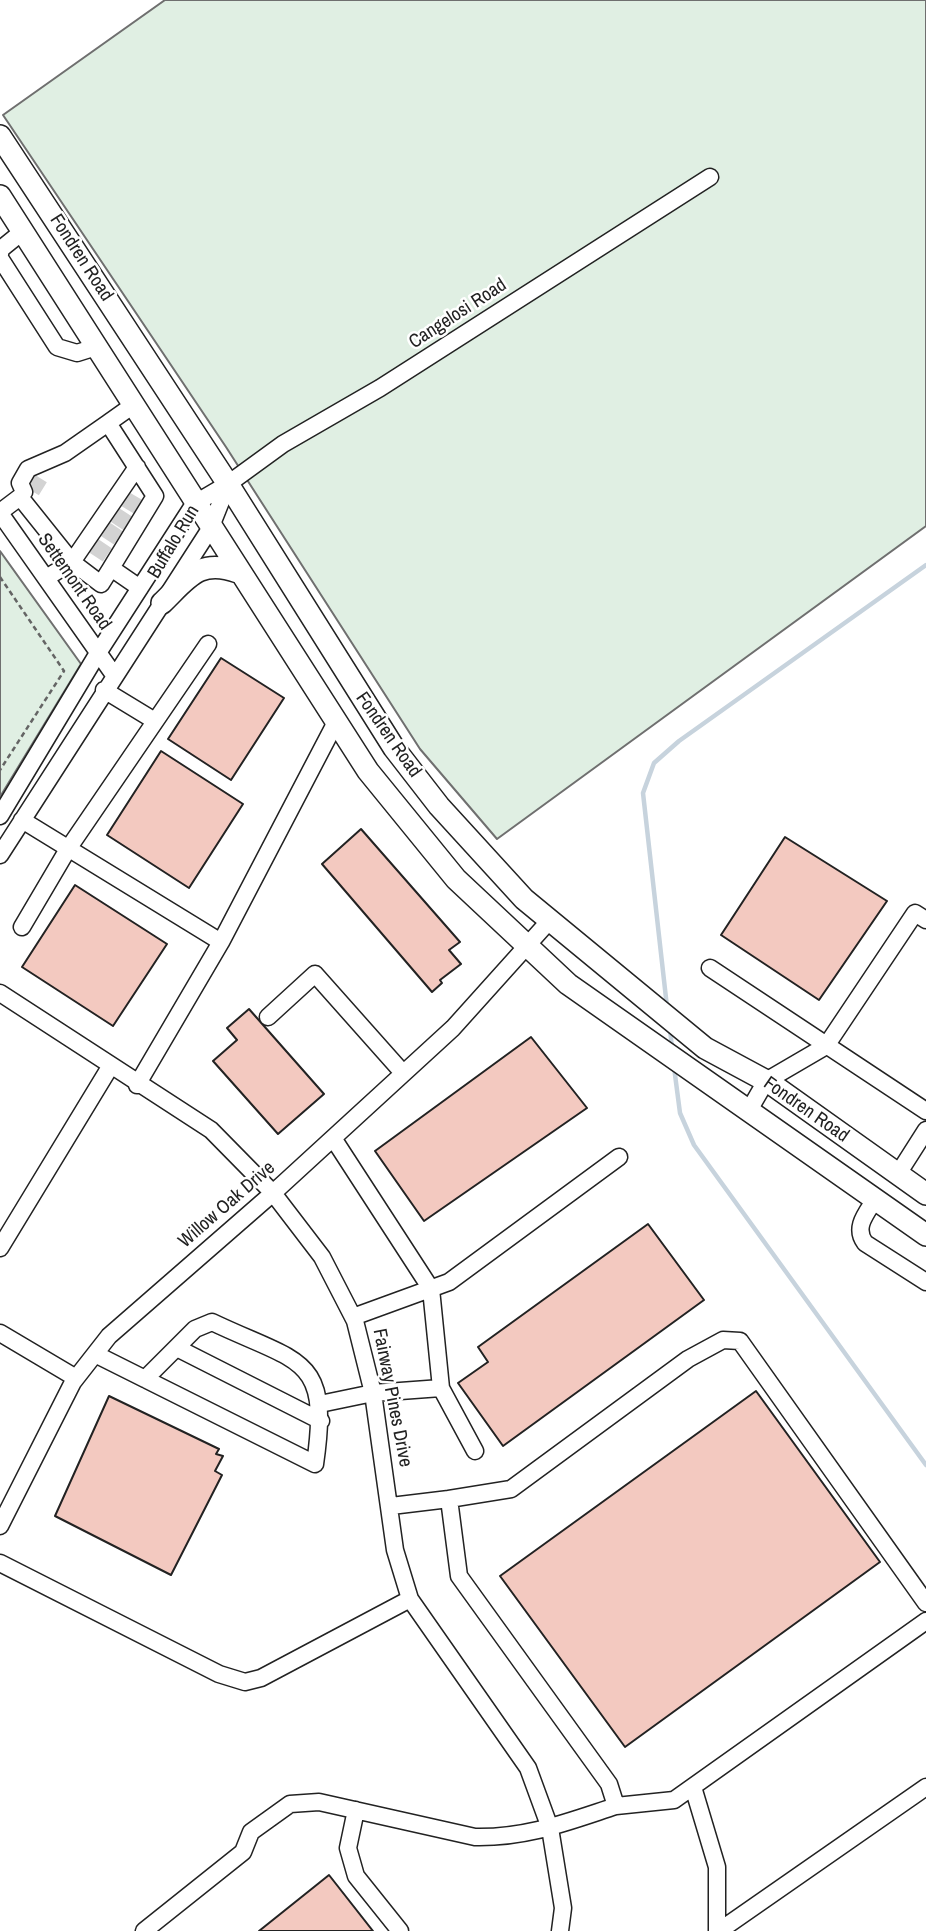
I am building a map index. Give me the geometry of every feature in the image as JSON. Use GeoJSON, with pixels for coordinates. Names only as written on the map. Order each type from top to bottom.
{"type":"FeatureCollection","features":[{"type":"Feature","properties":{"kind":"main road","name":"Fondren Road"},"geometry":{"type":"LineString","coordinates":[[2,142],[228,484],[394,748],[439,806],[524,899],[705,1048],[766,1081],[926,1194]]}},
{"type":"Feature","properties":{"kind":"main road","name":"Fondren Road"},"geometry":{"type":"LineString","coordinates":[[0,196],[194,504],[368,771],[456,879],[568,984],[926,1235]]}},
{"type":"Feature","properties":{"kind":"main road"},"geometry":{"type":"LineString","coordinates":[[96,347],[126,328]]}},
{"type":"Feature","properties":{"kind":"main road"},"geometry":{"type":"LineString","coordinates":[[162,603],[200,569],[214,565],[238,572]]}},
{"type":"Feature","properties":{"kind":"main road"},"geometry":{"type":"LineString","coordinates":[[368,771],[394,748]]}},
{"type":"Feature","properties":{"kind":"main road"},"geometry":{"type":"LineString","coordinates":[[880,1205],[902,1177]]}},
{"type":"Feature","properties":{"kind":"street","name":"Cangelosi Road"},"geometry":{"type":"LineString","coordinates":[[228,484],[283,444],[380,388],[710,177]]}},
{"type":"Feature","properties":{"kind":"street"},"geometry":{"type":"LineString","coordinates":[[22,232],[1,249],[0,256],[57,347],[66,352],[77,353],[96,347]]}},
{"type":"Feature","properties":{"kind":"street"},"geometry":{"type":"LineString","coordinates":[[0,512],[65,453],[132,406]]}},
{"type":"Feature","properties":{"kind":"street"},"geometry":{"type":"LineString","coordinates":[[31,485],[72,562],[101,584],[132,526],[155,496],[108,423]]}},
{"type":"Feature","properties":{"kind":"street"},"geometry":{"type":"LineString","coordinates":[[46,578],[72,562],[90,544],[122,497],[137,467]]}},
{"type":"Feature","properties":{"kind":"street","name":"Buffalo Run"},"geometry":{"type":"LineString","coordinates":[[0,816],[98,653],[194,504],[228,484]]}},
{"type":"Feature","properties":{"kind":"street","name":"Buffalo Run"},"geometry":{"type":"LineString","coordinates":[[0,855],[210,529],[228,484]]}},
{"type":"Feature","properties":{"kind":"street","name":"Settemont Road"},"geometry":{"type":"LineString","coordinates":[[0,512],[114,675]]}},
{"type":"Feature","properties":{"kind":"street"},"geometry":{"type":"LineString","coordinates":[[112,561],[140,588]]}},
{"type":"Feature","properties":{"kind":"street"},"geometry":{"type":"LineString","coordinates":[[22,927],[68,849],[208,644]]}},
{"type":"Feature","properties":{"kind":"street"},"geometry":{"type":"LineString","coordinates":[[104,690],[155,721]]}},
{"type":"Feature","properties":{"kind":"street"},"geometry":{"type":"LineString","coordinates":[[137,1085],[221,942],[336,722]]}},
{"type":"Feature","properties":{"kind":"street"},"geometry":{"type":"LineString","coordinates":[[22,820],[221,942]]}},
{"type":"Feature","properties":{"kind":"street"},"geometry":{"type":"LineString","coordinates":[[748,1112],[766,1081],[826,1046],[915,912],[926,920]]}},
{"type":"Feature","properties":{"kind":"street","name":"Willow Oak Drive"},"geometry":{"type":"LineString","coordinates":[[0,1527],[76,1378],[109,1336],[273,1193],[453,1028],[551,919]]}},
{"type":"Feature","properties":{"kind":"street"},"geometry":{"type":"LineString","coordinates":[[710,968],[926,1111]]}},
{"type":"Feature","properties":{"kind":"street"},"geometry":{"type":"LineString","coordinates":[[268,1017],[315,974],[403,1073]]}},
{"type":"Feature","properties":{"kind":"street","name":"Fairway Pines Drive"},"geometry":{"type":"LineString","coordinates":[[0,993],[137,1085],[211,1130],[273,1193],[322,1256],[353,1317],[373,1393],[395,1549],[410,1599],[528,1768],[550,1828],[563,1908],[559,1931]]}},
{"type":"Feature","properties":{"kind":"street"},"geometry":{"type":"LineString","coordinates":[[0,1248],[110,1067]]}},
{"type":"Feature","properties":{"kind":"street"},"geometry":{"type":"LineString","coordinates":[[902,1177],[926,1130]]}},
{"type":"Feature","properties":{"kind":"street"},"geometry":{"type":"LineString","coordinates":[[333,1138],[431,1289],[441,1388],[475,1451]]}},
{"type":"Feature","properties":{"kind":"street"},"geometry":{"type":"LineString","coordinates":[[353,1317],[449,1282],[619,1157]]}},
{"type":"Feature","properties":{"kind":"street"},"geometry":{"type":"LineString","coordinates":[[880,1205],[861,1223],[861,1237],[865,1243],[926,1282]]}},
{"type":"Feature","properties":{"kind":"street"},"geometry":{"type":"LineString","coordinates":[[95,1354],[145,1379],[315,1464],[321,1421],[320,1404],[313,1376],[300,1364],[212,1322],[195,1328],[145,1379]]}},
{"type":"Feature","properties":{"kind":"street"},"geometry":{"type":"LineString","coordinates":[[0,1333],[76,1378]]}},
{"type":"Feature","properties":{"kind":"street"},"geometry":{"type":"LineString","coordinates":[[391,1506],[449,1500],[511,1489],[688,1359],[723,1340],[740,1341],[926,1603]]}},
{"type":"Feature","properties":{"kind":"street"},"geometry":{"type":"LineString","coordinates":[[177,1348],[321,1421]]}},
{"type":"Feature","properties":{"kind":"street"},"geometry":{"type":"LineString","coordinates":[[320,1404],[373,1393],[441,1388]]}},
{"type":"Feature","properties":{"kind":"street"},"geometry":{"type":"LineString","coordinates":[[449,1500],[459,1576],[609,1784],[617,1806]]}},
{"type":"Feature","properties":{"kind":"street"},"geometry":{"type":"LineString","coordinates":[[0,1563],[219,1674],[245,1682],[289,1666],[410,1599]]}},
{"type":"Feature","properties":{"kind":"street"},"geometry":{"type":"LineString","coordinates":[[144,1931],[243,1852],[251,1832],[290,1804],[319,1802],[475,1837],[520,1836],[617,1806],[674,1800],[926,1621]]}},
{"type":"Feature","properties":{"kind":"street"},"geometry":{"type":"LineString","coordinates":[[693,1787],[717,1867],[718,1931]]}},
{"type":"Feature","properties":{"kind":"street"},"geometry":{"type":"LineString","coordinates":[[718,1931],[926,1787]]}},
{"type":"Feature","properties":{"kind":"street"},"geometry":{"type":"LineString","coordinates":[[356,1810],[348,1847],[356,1876],[400,1931]]}},
{"type":"Feature","properties":{"kind":"path"},"geometry":{"type":"LineString","coordinates":[[0,577],[64,671],[0,770]]}},
{"type":"Feature","properties":{"kind":"green space"},"geometry":{"type":"Polygon","coordinates":[[[165,0],[926,0],[926,526],[497,839],[420,749],[226,447],[3,115],[165,0]]]}},
{"type":"Feature","properties":{"kind":"green space"},"geometry":{"type":"Polygon","coordinates":[[[0,551],[81,664],[0,797],[0,551]]]}},
{"type":"Feature","properties":{"kind":"building"},"geometry":{"type":"Polygon","coordinates":[[[221,658],[284,698],[231,780],[168,739],[221,658]]]}},
{"type":"Feature","properties":{"kind":"building"},"geometry":{"type":"Polygon","coordinates":[[[161,751],[243,804],[189,888],[107,835],[161,751]]]}},
{"type":"Feature","properties":{"kind":"building"},"geometry":{"type":"Polygon","coordinates":[[[361,829],[460,942],[449,950],[461,964],[440,980],[442,983],[432,992],[322,864],[361,829]]]}},
{"type":"Feature","properties":{"kind":"building"},"geometry":{"type":"Polygon","coordinates":[[[785,837],[887,901],[819,1000],[721,935],[785,837]]]}},
{"type":"Feature","properties":{"kind":"building"},"geometry":{"type":"Polygon","coordinates":[[[75,885],[167,944],[113,1026],[22,967],[75,885]]]}},
{"type":"Feature","properties":{"kind":"building"},"geometry":{"type":"Polygon","coordinates":[[[249,1009],[324,1094],[278,1134],[213,1061],[237,1040],[227,1028],[249,1009]]]}},
{"type":"Feature","properties":{"kind":"building"},"geometry":{"type":"Polygon","coordinates":[[[531,1037],[587,1108],[424,1221],[375,1151],[531,1037]]]}},
{"type":"Feature","properties":{"kind":"building"},"geometry":{"type":"Polygon","coordinates":[[[648,1224],[704,1300],[503,1446],[458,1383],[488,1362],[478,1347],[648,1224]]]}},
{"type":"Feature","properties":{"kind":"building"},"geometry":{"type":"Polygon","coordinates":[[[756,1391],[880,1562],[625,1747],[500,1576],[756,1391]]]}},
{"type":"Feature","properties":{"kind":"building"},"geometry":{"type":"Polygon","coordinates":[[[109,1396],[219,1449],[216,1454],[223,1456],[215,1471],[222,1475],[171,1575],[55,1516],[109,1396]]]}},
{"type":"Feature","properties":{"kind":"building"},"geometry":{"type":"Polygon","coordinates":[[[329,1875],[373,1931],[259,1931],[329,1875]]]}},
{"type":"Feature","properties":{"kind":"waterway"},"geometry":{"type":"LineString","coordinates":[[667,1007],[643,793],[654,763],[679,741],[926,565]]}},
{"type":"Feature","properties":{"kind":"waterway"},"geometry":{"type":"LineString","coordinates":[[670,1029],[672,1048]]}},
{"type":"Feature","properties":{"kind":"waterway"},"geometry":{"type":"LineString","coordinates":[[674,1067],[680,1113],[694,1145],[926,1465]]}},
{"type":"Feature","properties":{"kind":"tunnel"},"geometry":{"type":"LineString","coordinates":[[32,491],[40,478]]}},
{"type":"Feature","properties":{"kind":"tunnel"},"geometry":{"type":"LineString","coordinates":[[125,499],[140,508]]}},
{"type":"Feature","properties":{"kind":"tunnel"},"geometry":{"type":"LineString","coordinates":[[115,515],[129,524]]}},
{"type":"Feature","properties":{"kind":"tunnel"},"geometry":{"type":"LineString","coordinates":[[105,529],[120,539]]}},
{"type":"Feature","properties":{"kind":"tunnel"},"geometry":{"type":"LineString","coordinates":[[94,546],[109,556]]}}]}
